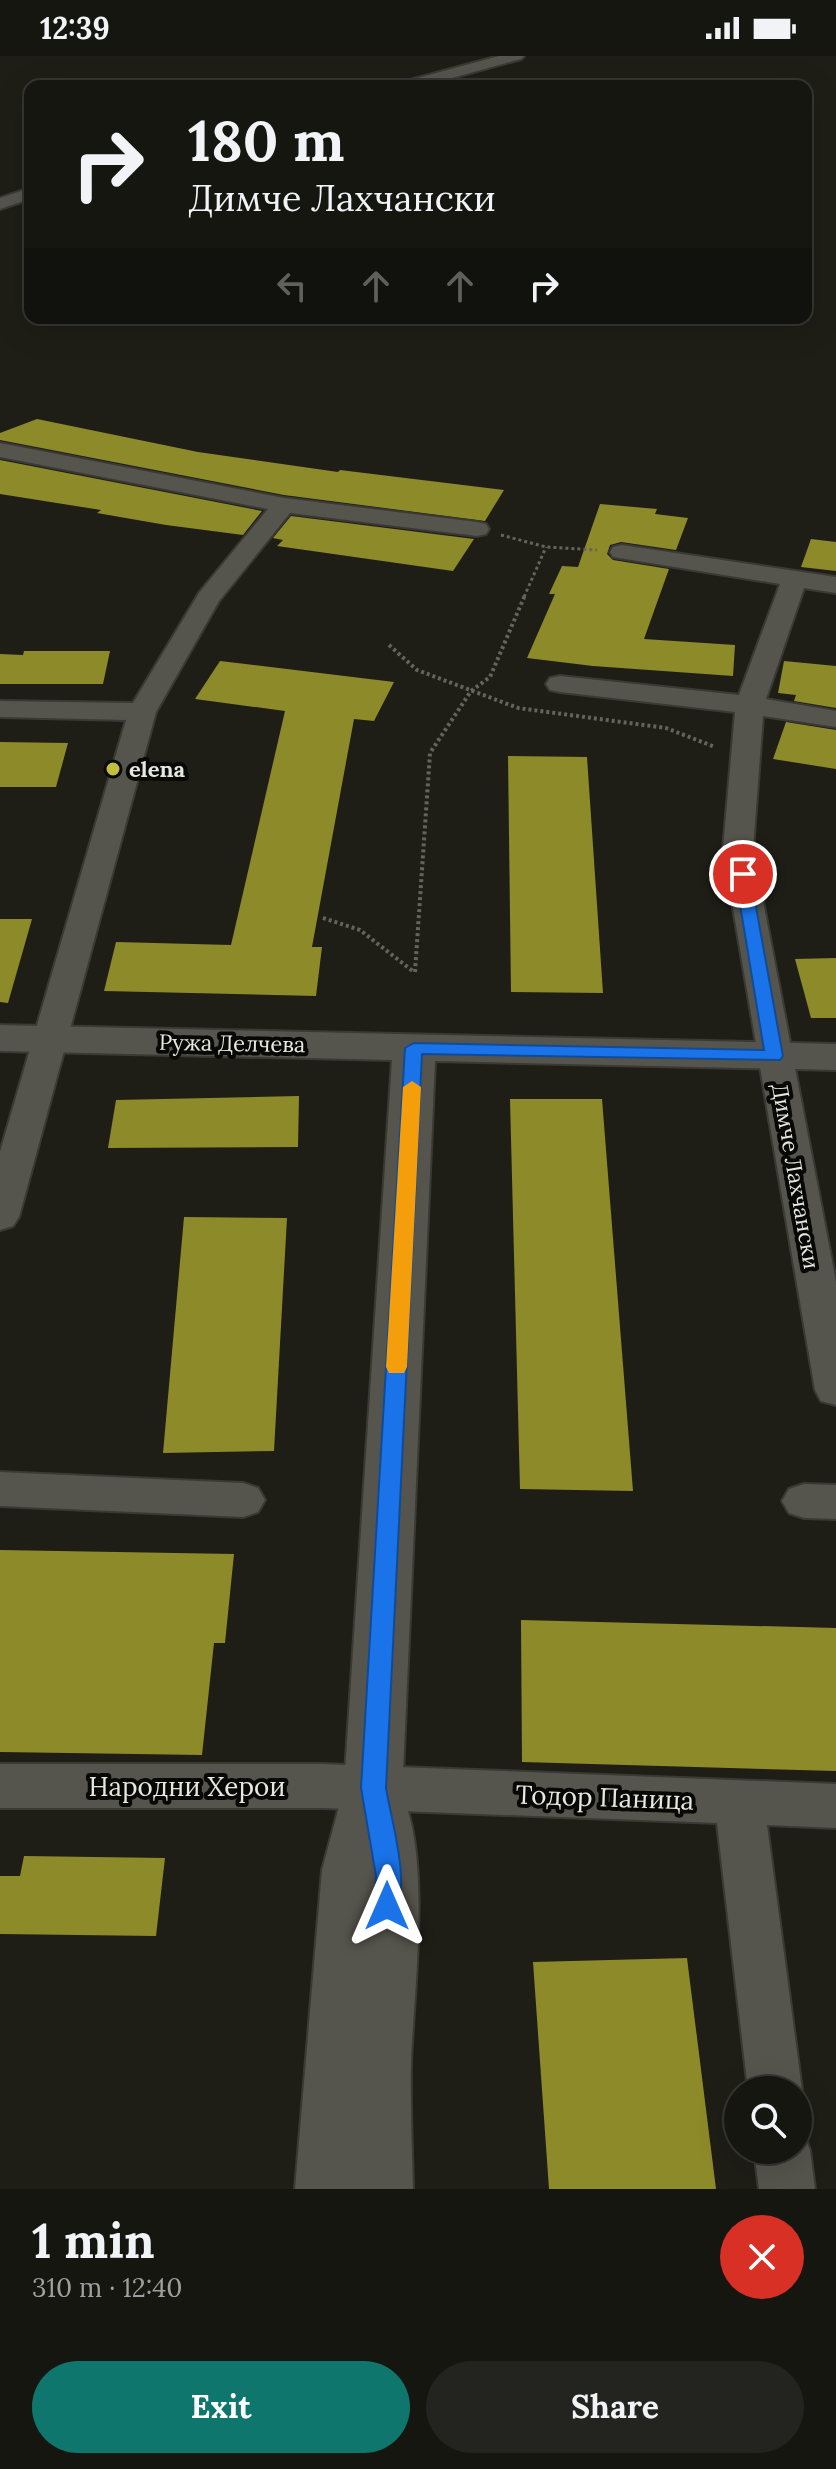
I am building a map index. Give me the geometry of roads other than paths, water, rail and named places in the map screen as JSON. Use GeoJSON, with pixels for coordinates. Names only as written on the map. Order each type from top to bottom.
{"type":"FeatureCollection","features":[{"type":"Feature","properties":{"kind":"street"},"geometry":{"type":"LineString","coordinates":[[427,80],[516,56]]}},
{"type":"Feature","properties":{"kind":"street"},"geometry":{"type":"LineString","coordinates":[[0,204],[24,195]]}},
{"type":"Feature","properties":{"kind":"street"},"geometry":{"type":"LineString","coordinates":[[0,450],[284,505],[477,529]]}},
{"type":"Feature","properties":{"kind":"street"},"geometry":{"type":"LineString","coordinates":[[0,1217],[142,712],[208,598],[284,505]]}},
{"type":"Feature","properties":{"kind":"street"},"geometry":{"type":"LineString","coordinates":[[622,552],[836,585]]}},
{"type":"Feature","properties":{"kind":"street","name":"Димче Лахчански"},"geometry":{"type":"LineString","coordinates":[[794,579],[750,705],[738,849],[774,1056],[825,1268],[836,1390]]}},
{"type":"Feature","properties":{"kind":"street"},"geometry":{"type":"LineString","coordinates":[[560,684],[750,705],[836,719]]}},
{"type":"Feature","properties":{"kind":"street"},"geometry":{"type":"LineString","coordinates":[[0,709],[142,712]]}},
{"type":"Feature","properties":{"kind":"street","name":"Ружа Делчева"},"geometry":{"type":"LineString","coordinates":[[0,1038],[414,1048]]}},
{"type":"Feature","properties":{"kind":"street"},"geometry":{"type":"LineString","coordinates":[[330,2189],[353,1870],[374,1788],[414,1048]]}},
{"type":"Feature","properties":{"kind":"street","name":"Димче Лахчански"},"geometry":{"type":"LineString","coordinates":[[414,1048],[836,1057]]}},
{"type":"Feature","properties":{"kind":"street"},"geometry":{"type":"LineString","coordinates":[[0,1489],[243,1500]]}},
{"type":"Feature","properties":{"kind":"street","name":"Народни Херои"},"geometry":{"type":"LineString","coordinates":[[0,1786],[374,1788]]}},
{"type":"Feature","properties":{"kind":"street"},"geometry":{"type":"LineString","coordinates":[[374,1788],[388,1876],[377,2085],[378,2189]]}},
{"type":"Feature","properties":{"kind":"street","name":"Тодор Паница"},"geometry":{"type":"LineString","coordinates":[[374,1788],[836,1806]]}},
{"type":"Feature","properties":{"kind":"street"},"geometry":{"type":"LineString","coordinates":[[739,1803],[773,2076]]}},
{"type":"Feature","properties":{"kind":"street"},"geometry":{"type":"LineString","coordinates":[[784,2164],[787,2189]]}},
{"type":"Feature","properties":{"kind":"place","name":"elena"},"geometry":{"type":"Point","coordinates":[113,769]}}]}
